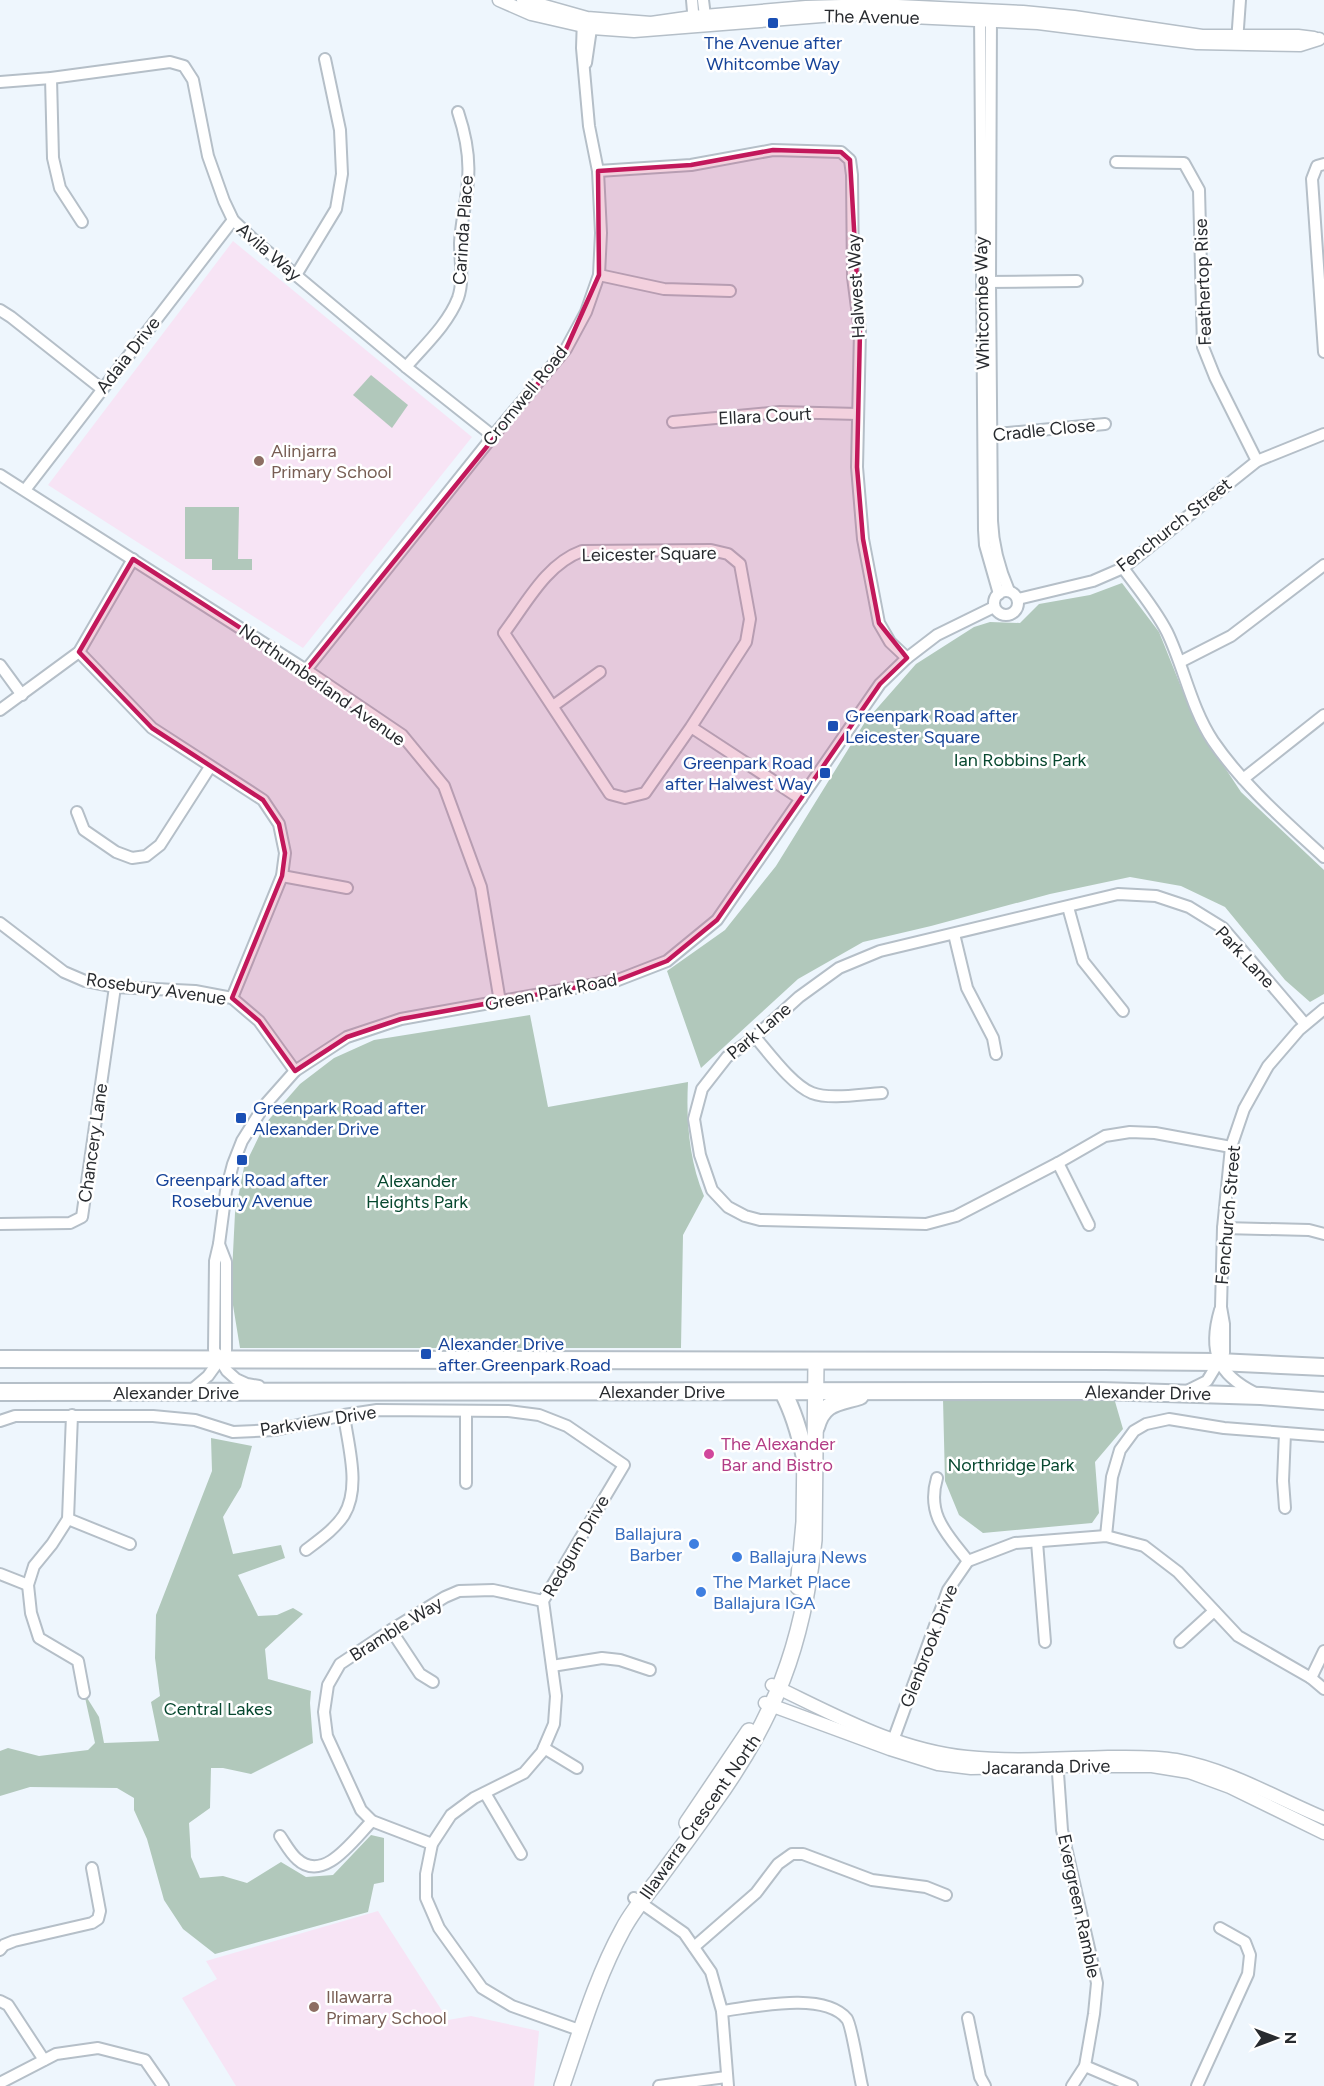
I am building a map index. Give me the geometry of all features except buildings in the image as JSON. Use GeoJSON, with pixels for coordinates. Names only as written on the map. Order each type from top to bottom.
{"type":"FeatureCollection","features":[{"type":"Feature","properties":{"kind":"main road","name":"Alexander Drive"},"geometry":{"type":"LineString","coordinates":[[0,1359],[1218,1362],[1324,1366]]}},
{"type":"Feature","properties":{"kind":"main road","name":"Illawarra Crescent North"},"geometry":{"type":"LineString","coordinates":[[776,1687],[795,1608],[804,1522],[811,1361]]}},
{"type":"Feature","properties":{"kind":"main road","name":"Illawarra Crescent North"},"geometry":{"type":"LineString","coordinates":[[554,2086],[577,2029],[637,1900],[747,1754],[795,1647],[811,1567],[815,1509],[816,1427],[811,1391]]}},
{"type":"Feature","properties":{"kind":"main road"},"geometry":{"type":"LineString","coordinates":[[816,1427],[819,1415],[828,1407],[878,1391]]}},
{"type":"Feature","properties":{"kind":"main road","name":"Alexander Drive"},"geometry":{"type":"LineString","coordinates":[[0,1392],[1101,1391],[1261,1396],[1324,1401]]}},
{"type":"Feature","properties":{"kind":"main road"},"geometry":{"type":"LineString","coordinates":[[783,1392],[799,1429],[805,1458]]}},
{"type":"Feature","properties":{"kind":"main road","name":"Illawarra Crescent North"},"geometry":{"type":"LineString","coordinates":[[562,2086],[577,2029]]}},
{"type":"Feature","properties":{"kind":"street","name":"The Avenue"},"geometry":{"type":"LineString","coordinates":[[499,0],[531,14],[634,31],[700,21],[847,14],[986,15],[1186,42],[1238,41],[1299,45],[1322,39]]}},
{"type":"Feature","properties":{"kind":"street","name":"The Avenue"},"geometry":{"type":"LineString","coordinates":[[523,0],[588,23]]}},
{"type":"Feature","properties":{"kind":"street"},"geometry":{"type":"LineString","coordinates":[[692,0],[700,21]]}},
{"type":"Feature","properties":{"kind":"street"},"geometry":{"type":"LineString","coordinates":[[700,21],[704,0]]}},
{"type":"Feature","properties":{"kind":"street"},"geometry":{"type":"LineString","coordinates":[[1238,41],[1240,0]]}},
{"type":"Feature","properties":{"kind":"street","name":"Whitcombe Way"},"geometry":{"type":"LineString","coordinates":[[986,15],[988,435],[993,542],[999,568],[1009,594]]}},
{"type":"Feature","properties":{"kind":"street","name":"Cromwell Road"},"geometry":{"type":"LineString","coordinates":[[306,670],[493,436],[566,349],[586,312],[599,275],[601,233],[598,171],[589,126],[582,48],[588,23]]}},
{"type":"Feature","properties":{"kind":"street"},"geometry":{"type":"LineString","coordinates":[[296,275],[336,209],[342,174],[340,129],[325,59]]}},
{"type":"Feature","properties":{"kind":"street","name":"Avila Way"},"geometry":{"type":"LineString","coordinates":[[0,82],[51,78],[170,62],[184,66],[193,80],[208,156],[233,220],[252,239],[406,367],[493,436]]}},
{"type":"Feature","properties":{"kind":"street"},"geometry":{"type":"LineString","coordinates":[[51,78],[53,158],[60,188],[82,222]]}},
{"type":"Feature","properties":{"kind":"street","name":"Carinda Place"},"geometry":{"type":"LineString","coordinates":[[406,367],[449,316],[458,296],[461,282],[460,242],[469,178],[466,138],[458,112]]}},
{"type":"Feature","properties":{"kind":"street","name":"Halwest Way"},"geometry":{"type":"LineString","coordinates":[[598,171],[691,165],[773,150],[841,152],[850,160],[853,277],[860,331],[857,467],[862,529],[879,623],[890,642],[907,658]]}},
{"type":"Feature","properties":{"kind":"street","name":"Feathertop Rise"},"geometry":{"type":"LineString","coordinates":[[1116,162],[1184,163],[1199,190],[1203,347],[1215,377],[1257,461]]}},
{"type":"Feature","properties":{"kind":"street"},"geometry":{"type":"LineString","coordinates":[[1324,164],[1317,166],[1312,179],[1324,352]]}},
{"type":"Feature","properties":{"kind":"street","name":"Adaia Drive"},"geometry":{"type":"LineString","coordinates":[[25,490],[233,220]]}},
{"type":"Feature","properties":{"kind":"street"},"geometry":{"type":"LineString","coordinates":[[599,275],[664,289],[730,291]]}},
{"type":"Feature","properties":{"kind":"street"},"geometry":{"type":"LineString","coordinates":[[986,282],[1077,281]]}},
{"type":"Feature","properties":{"kind":"street"},"geometry":{"type":"LineString","coordinates":[[0,310],[102,389]]}},
{"type":"Feature","properties":{"kind":"street","name":"Ellara Court"},"geometry":{"type":"LineString","coordinates":[[673,422],[780,412],[858,414]]}},
{"type":"Feature","properties":{"kind":"street","name":"Cradle Close"},"geometry":{"type":"LineString","coordinates":[[988,435],[1105,423]]}},
{"type":"Feature","properties":{"kind":"street","name":"Fenchurch Street"},"geometry":{"type":"LineString","coordinates":[[1009,594],[1093,581],[1123,568],[1257,461],[1324,434]]}},
{"type":"Feature","properties":{"kind":"street","name":"Northumberland Avenue"},"geometry":{"type":"LineString","coordinates":[[0,475],[306,670],[402,735],[444,786],[481,887],[500,1002]]}},
{"type":"Feature","properties":{"kind":"street","name":"Leicester Square"},"geometry":{"type":"LineString","coordinates":[[711,550],[729,554],[740,564],[750,619],[746,642],[691,727],[645,793],[625,798],[610,794],[504,633],[552,570],[567,557],[582,551],[711,550]]}},
{"type":"Feature","properties":{"kind":"street"},"geometry":{"type":"LineString","coordinates":[[0,710],[79,652],[133,559]]}},
{"type":"Feature","properties":{"kind":"street"},"geometry":{"type":"LineString","coordinates":[[1180,662],[1232,636],[1324,565]]}},
{"type":"Feature","properties":{"kind":"street"},"geometry":{"type":"LineString","coordinates":[[1123,568],[1166,630],[1180,662],[1193,702],[1212,740],[1243,778],[1291,827],[1324,856]]}},
{"type":"Feature","properties":{"kind":"street"},"geometry":{"type":"LineString","coordinates":[[1009,594],[1016,610],[1010,615],[1002,615],[994,607],[995,598],[1009,594]]}},
{"type":"Feature","properties":{"kind":"street","name":"Green Park Road"},"geometry":{"type":"LineString","coordinates":[[285,1393],[236,1379],[227,1371],[214,1350],[215,1262],[225,1191],[242,1141],[264,1106],[295,1071],[347,1037],[401,1019],[618,980],[667,961],[717,920],[880,684],[907,658],[937,635],[994,607]]}},
{"type":"Feature","properties":{"kind":"street"},"geometry":{"type":"LineString","coordinates":[[79,652],[152,728],[263,800],[279,824],[285,853],[282,876],[232,998]]}},
{"type":"Feature","properties":{"kind":"street"},"geometry":{"type":"LineString","coordinates":[[0,665],[22,695]]}},
{"type":"Feature","properties":{"kind":"street"},"geometry":{"type":"LineString","coordinates":[[553,706],[600,672]]}},
{"type":"Feature","properties":{"kind":"street"},"geometry":{"type":"LineString","coordinates":[[1243,778],[1324,715]]}},
{"type":"Feature","properties":{"kind":"street"},"geometry":{"type":"LineString","coordinates":[[691,727],[801,799]]}},
{"type":"Feature","properties":{"kind":"street"},"geometry":{"type":"LineString","coordinates":[[77,812],[84,830],[116,852],[132,858],[146,856],[160,845],[210,767]]}},
{"type":"Feature","properties":{"kind":"street"},"geometry":{"type":"LineString","coordinates":[[282,876],[347,888]]}},
{"type":"Feature","properties":{"kind":"street","name":"Park Lane"},"geometry":{"type":"LineString","coordinates":[[1231,1147],[1155,1133],[1130,1132],[1105,1136],[956,1216],[926,1224],[760,1220],[745,1216],[728,1207],[712,1190],[700,1155],[694,1119],[702,1089],[727,1057],[755,1037],[799,997],[839,968],[880,951],[1118,894],[1156,896],[1189,907],[1223,928],[1305,1024]]}},
{"type":"Feature","properties":{"kind":"street"},"geometry":{"type":"LineString","coordinates":[[1068,907],[1083,961],[1123,1011]]}},
{"type":"Feature","properties":{"kind":"street","name":"Rosebury Avenue"},"geometry":{"type":"LineString","coordinates":[[0,923],[64,972],[85,981],[116,987],[195,991],[232,998],[259,1021],[295,1071]]}},
{"type":"Feature","properties":{"kind":"street"},"geometry":{"type":"LineString","coordinates":[[954,934],[967,988],[993,1038],[996,1054]]}},
{"type":"Feature","properties":{"kind":"street","name":"Chancery Lane"},"geometry":{"type":"LineString","coordinates":[[0,1224],[70,1223],[82,1216],[116,987]]}},
{"type":"Feature","properties":{"kind":"street","name":"Fenchurch Street"},"geometry":{"type":"LineString","coordinates":[[1183,1393],[1206,1381],[1224,1353],[1224,1324],[1221,1307],[1223,1228],[1231,1147],[1244,1109],[1268,1066],[1305,1024],[1324,1009]]}},
{"type":"Feature","properties":{"kind":"street"},"geometry":{"type":"LineString","coordinates":[[755,1037],[794,1080],[810,1092],[824,1096],[882,1093]]}},
{"type":"Feature","properties":{"kind":"street"},"geometry":{"type":"LineString","coordinates":[[1058,1163],[1089,1225]]}},
{"type":"Feature","properties":{"kind":"street"},"geometry":{"type":"LineString","coordinates":[[1223,1228],[1309,1230],[1324,1234]]}},
{"type":"Feature","properties":{"kind":"street"},"geometry":{"type":"LineString","coordinates":[[189,1393],[208,1376],[220,1358]]}},
{"type":"Feature","properties":{"kind":"street"},"geometry":{"type":"LineString","coordinates":[[1218,1362],[1229,1377],[1261,1396]]}},
{"type":"Feature","properties":{"kind":"street","name":"Parkview Drive"},"geometry":{"type":"LineString","coordinates":[[0,1421],[15,1416],[163,1417],[195,1420],[233,1432],[275,1430],[377,1410],[508,1411],[539,1415],[567,1426],[624,1465]]}},
{"type":"Feature","properties":{"kind":"street"},"geometry":{"type":"LineString","coordinates":[[466,1412],[466,1483]]}},
{"type":"Feature","properties":{"kind":"street"},"geometry":{"type":"LineString","coordinates":[[72,1415],[68,1519],[34,1566],[28,1585],[31,1613],[39,1638],[78,1661],[84,1693]]}},
{"type":"Feature","properties":{"kind":"street"},"geometry":{"type":"LineString","coordinates":[[306,1550],[331,1530],[344,1515],[351,1494],[353,1478],[344,1415]]}},
{"type":"Feature","properties":{"kind":"street"},"geometry":{"type":"LineString","coordinates":[[1106,1536],[1112,1477],[1120,1450],[1134,1431],[1146,1424],[1169,1419],[1224,1428],[1324,1436]]}},
{"type":"Feature","properties":{"kind":"street"},"geometry":{"type":"LineString","coordinates":[[1285,1433],[1283,1482],[1285,1508]]}},
{"type":"Feature","properties":{"kind":"street","name":"Redgum Drive"},"geometry":{"type":"LineString","coordinates":[[577,2029],[512,2006],[482,1988],[439,1928],[426,1898],[426,1874],[432,1844],[451,1815],[485,1792],[524,1773],[544,1748],[554,1725],[556,1696],[543,1601],[624,1465]]}},
{"type":"Feature","properties":{"kind":"street"},"geometry":{"type":"LineString","coordinates":[[938,1478],[934,1501],[939,1522],[968,1561],[1015,1543],[1106,1536],[1144,1546],[1178,1572],[1238,1636],[1311,1678],[1324,1689]]}},
{"type":"Feature","properties":{"kind":"street"},"geometry":{"type":"LineString","coordinates":[[68,1519],[130,1544]]}},
{"type":"Feature","properties":{"kind":"street"},"geometry":{"type":"LineString","coordinates":[[1037,1542],[1045,1642]]}},
{"type":"Feature","properties":{"kind":"street","name":"Glenbrook Drive"},"geometry":{"type":"LineString","coordinates":[[892,1745],[948,1590],[968,1561]]}},
{"type":"Feature","properties":{"kind":"street"},"geometry":{"type":"LineString","coordinates":[[0,1574],[28,1585]]}},
{"type":"Feature","properties":{"kind":"street","name":"Bramble Way"},"geometry":{"type":"LineString","coordinates":[[372,1821],[361,1810],[327,1736],[325,1708],[328,1685],[340,1664],[391,1630],[459,1591],[493,1590],[543,1601]]}},
{"type":"Feature","properties":{"kind":"street"},"geometry":{"type":"LineString","coordinates":[[1180,1642],[1214,1611]]}},
{"type":"Feature","properties":{"kind":"street"},"geometry":{"type":"LineString","coordinates":[[391,1630],[420,1674],[433,1682]]}},
{"type":"Feature","properties":{"kind":"street"},"geometry":{"type":"LineString","coordinates":[[1311,1678],[1324,1651]]}},
{"type":"Feature","properties":{"kind":"street"},"geometry":{"type":"LineString","coordinates":[[552,1666],[602,1658],[620,1660],[650,1670]]}},
{"type":"Feature","properties":{"kind":"street","name":"Jacaranda Drive"},"geometry":{"type":"LineString","coordinates":[[776,1687],[892,1745],[938,1764],[971,1768],[1158,1757],[1195,1764],[1254,1785],[1324,1818]]}},
{"type":"Feature","properties":{"kind":"street","name":"Jacaranda Drive"},"geometry":{"type":"LineString","coordinates":[[768,1704],[892,1745]]}},
{"type":"Feature","properties":{"kind":"street"},"geometry":{"type":"LineString","coordinates":[[544,1748],[577,1768]]}},
{"type":"Feature","properties":{"kind":"street","name":"Jacaranda Drive"},"geometry":{"type":"LineString","coordinates":[[1057,1762],[1152,1766],[1189,1772],[1230,1787],[1323,1829]]}},
{"type":"Feature","properties":{"kind":"street","name":"Evergreen Ramble"},"geometry":{"type":"LineString","coordinates":[[1057,1762],[1062,1830],[1097,1983],[1085,2066],[1072,2086]]}},
{"type":"Feature","properties":{"kind":"street"},"geometry":{"type":"LineString","coordinates":[[485,1792],[521,1854]]}},
{"type":"Feature","properties":{"kind":"street"},"geometry":{"type":"LineString","coordinates":[[280,1836],[297,1859],[311,1868],[329,1864],[372,1821],[432,1844]]}},
{"type":"Feature","properties":{"kind":"street"},"geometry":{"type":"LineString","coordinates":[[694,1947],[756,1893],[778,1864],[792,1854],[803,1854],[872,1880],[926,1887],[946,1895]]}},
{"type":"Feature","properties":{"kind":"street"},"geometry":{"type":"LineString","coordinates":[[1,1944],[92,1923],[98,1919],[100,1911],[92,1868]]}},
{"type":"Feature","properties":{"kind":"street"},"geometry":{"type":"LineString","coordinates":[[637,1900],[684,1933],[711,1972],[722,2011],[727,2081],[659,2086]]}},
{"type":"Feature","properties":{"kind":"street"},"geometry":{"type":"LineString","coordinates":[[1197,2086],[1248,1974],[1250,1955],[1245,1942],[1220,1928]]}},
{"type":"Feature","properties":{"kind":"street"},"geometry":{"type":"LineString","coordinates":[[0,2001],[8,2005],[44,2060]]}},
{"type":"Feature","properties":{"kind":"street"},"geometry":{"type":"LineString","coordinates":[[722,2011],[807,2002],[835,2009],[848,2020],[862,2086]]}},
{"type":"Feature","properties":{"kind":"street"},"geometry":{"type":"LineString","coordinates":[[969,2018],[980,2077],[985,2086]]}},
{"type":"Feature","properties":{"kind":"street"},"geometry":{"type":"LineString","coordinates":[[0,2083],[56,2054],[98,2048],[145,2060],[163,2086]]}},
{"type":"Feature","properties":{"kind":"street"},"geometry":{"type":"LineString","coordinates":[[1085,2066],[1132,2086]]}},
{"type":"Feature","properties":{"kind":"highlighted area"},"geometry":{"type":"Polygon","coordinates":[[[773,150],[841,152],[850,160],[860,331],[857,467],[863,539],[879,623],[907,658],[880,684],[717,920],[667,961],[618,980],[401,1019],[347,1037],[295,1071],[259,1021],[232,998],[282,876],[285,853],[279,824],[263,800],[152,728],[79,652],[133,559],[306,670],[566,349],[599,275],[598,171],[691,165],[773,150]]]}},
{"type":"Feature","properties":{"kind":"shaded area","name":"Alinjarra Primary School"},"geometry":{"type":"Polygon","coordinates":[[[233,241],[472,437],[303,648],[48,485],[233,241]]]}},
{"type":"Feature","properties":{"kind":"shaded area","name":"Illawarra Primary School"},"geometry":{"type":"Polygon","coordinates":[[[378,1911],[448,2020],[471,2016],[539,2031],[534,2086],[236,2086],[182,1998],[217,1979],[206,1961],[378,1911]]]}},
{"type":"Feature","properties":{"kind":"green space"},"geometry":{"type":"Polygon","coordinates":[[[371,375],[408,405],[392,428],[353,395],[371,375]]]}},
{"type":"Feature","properties":{"kind":"green space"},"geometry":{"type":"Polygon","coordinates":[[[185,507],[239,507],[238,559],[252,559],[252,570],[212,570],[212,559],[185,559],[185,507]]]}},
{"type":"Feature","properties":{"kind":"green space","name":"Ian Robbins Park"},"geometry":{"type":"Polygon","coordinates":[[[1122,583],[1159,632],[1196,724],[1241,792],[1324,870],[1324,994],[1310,1002],[1285,980],[1225,907],[1181,886],[1130,877],[1050,894],[863,942],[798,979],[701,1068],[667,971],[725,930],[776,866],[865,722],[916,664],[974,627],[990,622],[1020,623],[1039,604],[1090,595],[1122,583]]]}},
{"type":"Feature","properties":{"kind":"green space","name":"Alexander Heights Park"},"geometry":{"type":"Polygon","coordinates":[[[530,1015],[548,1107],[688,1082],[690,1140],[695,1168],[704,1196],[683,1235],[681,1348],[240,1348],[231,1293],[235,1213],[244,1167],[265,1124],[300,1084],[334,1058],[374,1040],[530,1015]]]}},
{"type":"Feature","properties":{"kind":"green space","name":"Northridge Park"},"geometry":{"type":"Polygon","coordinates":[[[1114,1398],[1123,1429],[1095,1462],[1099,1513],[1092,1523],[983,1533],[959,1515],[945,1481],[943,1399],[1114,1398]]]}},
{"type":"Feature","properties":{"kind":"green space","name":"Central Lakes"},"geometry":{"type":"Polygon","coordinates":[[[211,1438],[252,1446],[241,1487],[223,1517],[233,1554],[281,1545],[285,1558],[238,1575],[258,1616],[277,1615],[293,1608],[303,1614],[265,1649],[268,1679],[311,1691],[313,1743],[251,1774],[211,1768],[210,1808],[189,1823],[191,1857],[200,1878],[223,1876],[247,1883],[281,1862],[306,1877],[333,1875],[371,1835],[384,1838],[384,1882],[374,1884],[368,1912],[215,1954],[183,1929],[164,1900],[147,1839],[134,1810],[134,1798],[117,1788],[30,1787],[0,1796],[0,1751],[8,1748],[39,1756],[88,1750],[95,1743],[84,1693],[99,1717],[104,1743],[159,1741],[151,1702],[160,1696],[155,1658],[156,1615],[212,1471],[211,1438]]]}},
{"type":"Feature","properties":{"kind":"place","name":"The Avenue after Whitcombe Way"},"geometry":{"type":"Point","coordinates":[773,23]}},
{"type":"Feature","properties":{"kind":"place","name":"Alinjarra Primary School"},"geometry":{"type":"Point","coordinates":[259,461]}},
{"type":"Feature","properties":{"kind":"place","name":"Greenpark Road after Leicester Square"},"geometry":{"type":"Point","coordinates":[833,726]}},
{"type":"Feature","properties":{"kind":"place","name":"Greenpark Road after Halwest Way"},"geometry":{"type":"Point","coordinates":[825,773]}},
{"type":"Feature","properties":{"kind":"place","name":"Greenpark Road after Alexander Drive"},"geometry":{"type":"Point","coordinates":[241,1118]}},
{"type":"Feature","properties":{"kind":"place","name":"Greenpark Road after Rosebury Avenue"},"geometry":{"type":"Point","coordinates":[242,1160]}},
{"type":"Feature","properties":{"kind":"place","name":"Alexander Drive after Greenpark Road"},"geometry":{"type":"Point","coordinates":[426,1354]}},
{"type":"Feature","properties":{"kind":"place","name":"The Alexander Bar and Bistro"},"geometry":{"type":"Point","coordinates":[709,1454]}},
{"type":"Feature","properties":{"kind":"place","name":"Ballajura Barber"},"geometry":{"type":"Point","coordinates":[694,1544]}},
{"type":"Feature","properties":{"kind":"place","name":"Ballajura News"},"geometry":{"type":"Point","coordinates":[737,1557]}},
{"type":"Feature","properties":{"kind":"place","name":"The Market Place Ballajura IGA"},"geometry":{"type":"Point","coordinates":[701,1592]}},
{"type":"Feature","properties":{"kind":"place","name":"Illawarra Primary School"},"geometry":{"type":"Point","coordinates":[314,2007]}}]}
